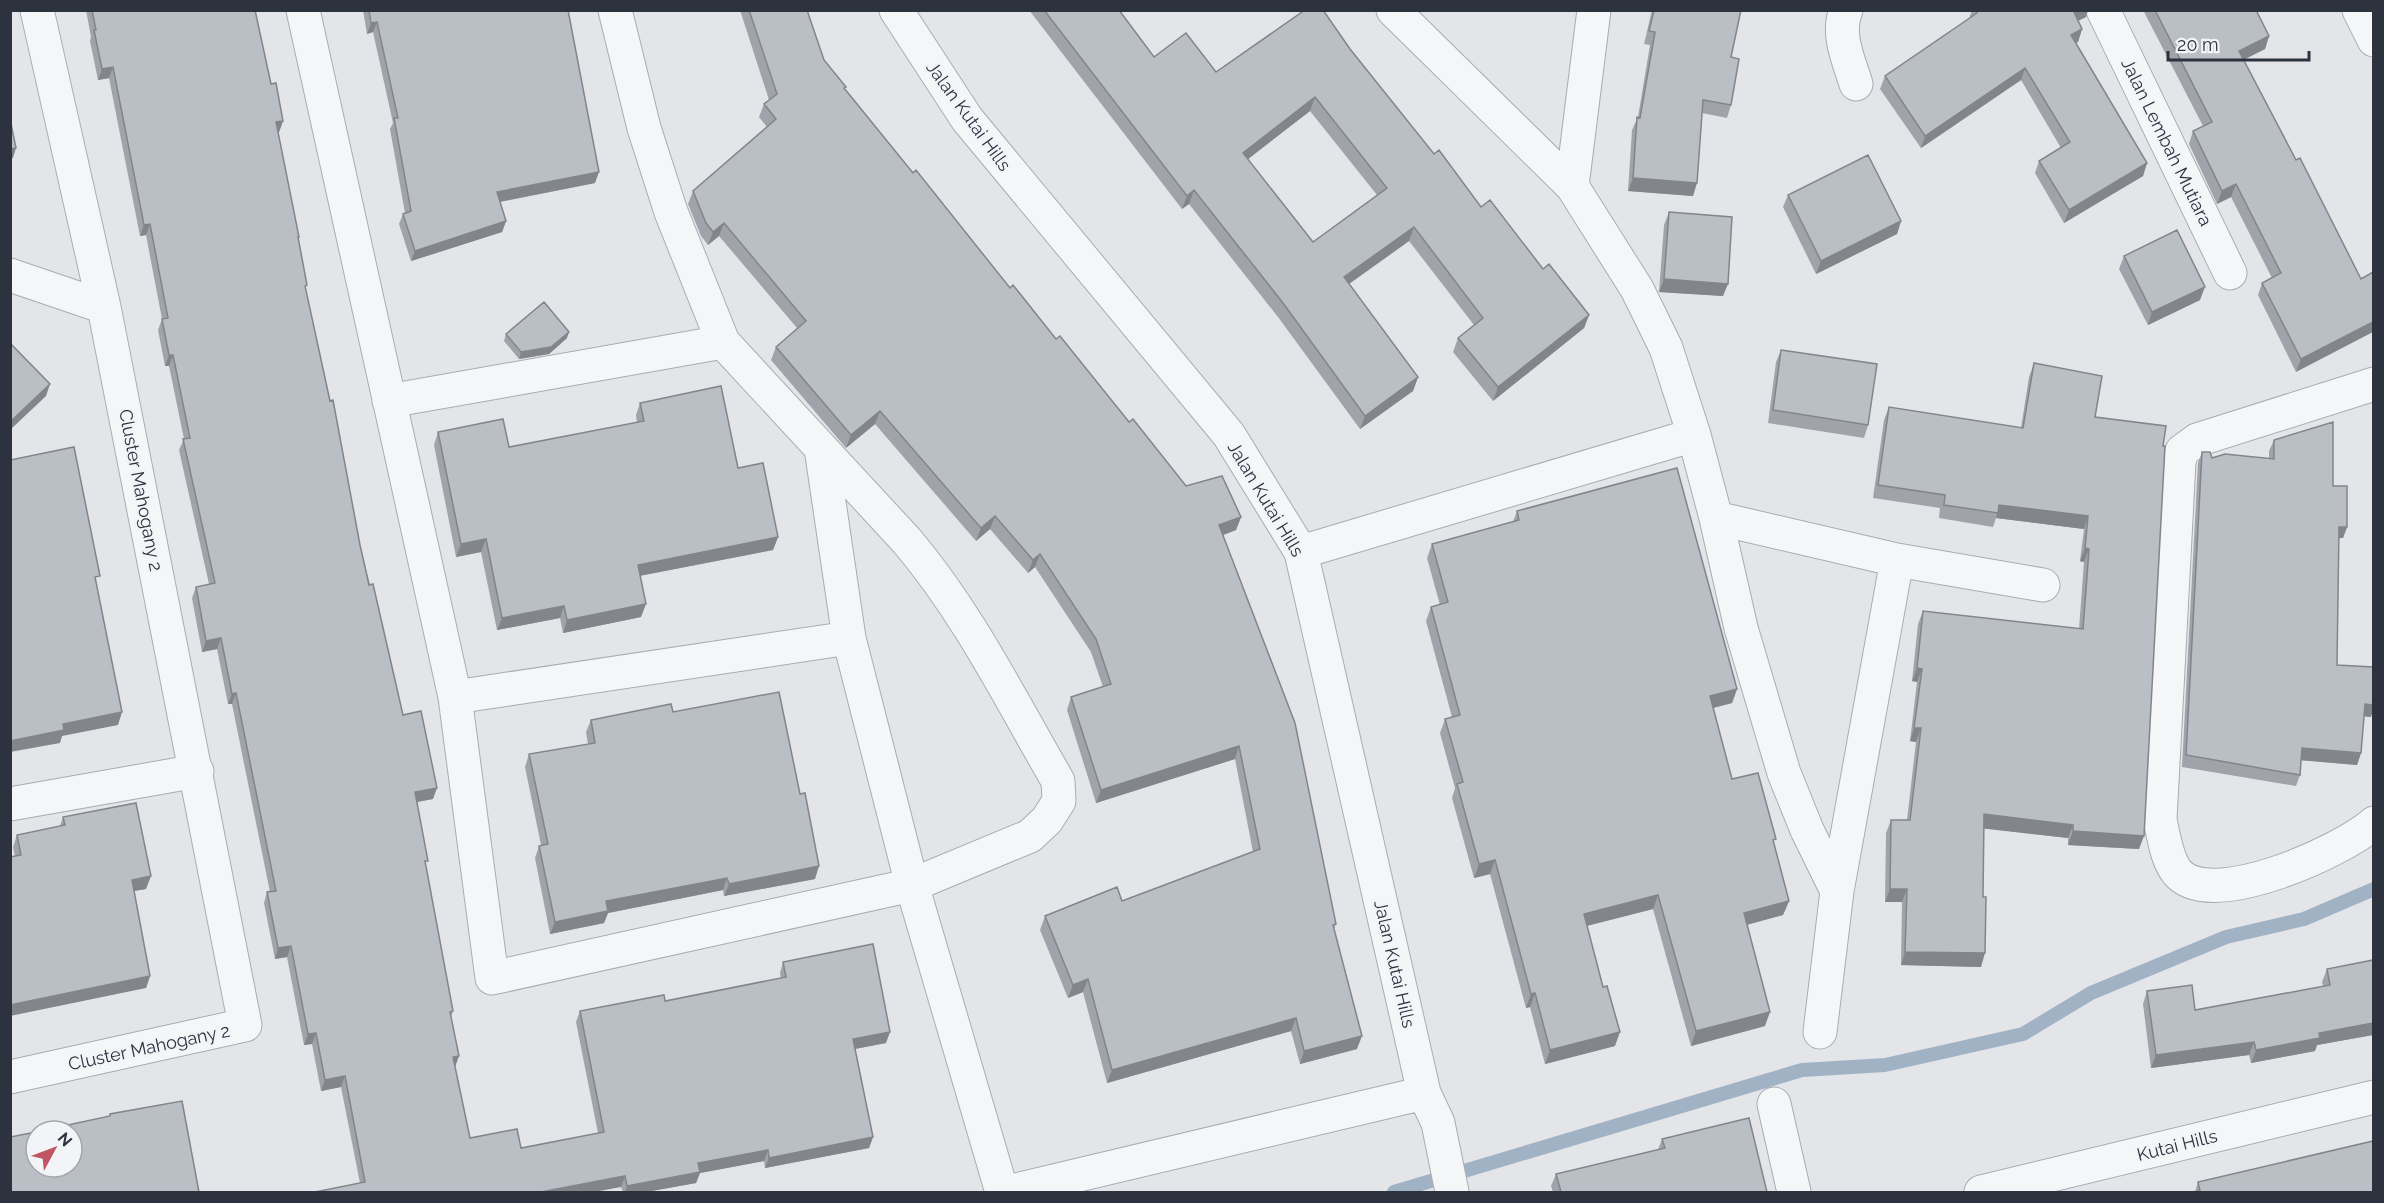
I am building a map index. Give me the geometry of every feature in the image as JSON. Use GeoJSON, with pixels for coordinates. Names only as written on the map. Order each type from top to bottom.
{"type":"FeatureCollection","features":[{"type":"Feature","properties":{"kind":"street","name":"Cluster Mahogany 2"},"geometry":{"type":"LineString","coordinates":[[10,1077],[245,1025],[197,771],[104,307],[37,10]]}},
{"type":"Feature","properties":{"kind":"street"},"geometry":{"type":"LineString","coordinates":[[303,10],[455,697],[492,978],[912,885],[1030,836],[1047,820],[1059,801],[1058,781],[968,626],[933,572],[723,342],[664,191],[644,128],[615,10]]}},
{"type":"Feature","properties":{"kind":"street","name":"Jalan Kutai Hills"},"geometry":{"type":"LineString","coordinates":[[896,10],[967,119],[1229,435],[1301,552],[1424,1093],[1438,1123],[1452,1192]]}},
{"type":"Feature","properties":{"kind":"street"},"geometry":{"type":"LineString","coordinates":[[1393,10],[1572,186],[1637,290],[1666,348],[1694,435],[1742,628],[1784,773],[1807,830],[1837,891]]}},
{"type":"Feature","properties":{"kind":"street"},"geometry":{"type":"LineString","coordinates":[[1572,186],[1594,10]]}},
{"type":"Feature","properties":{"kind":"street"},"geometry":{"type":"LineString","coordinates":[[1846,10],[1841,21],[1843,38],[1856,84]]}},
{"type":"Feature","properties":{"kind":"street","name":"Jalan Lembah Mutiara"},"geometry":{"type":"LineString","coordinates":[[2103,10],[2230,273]]}},
{"type":"Feature","properties":{"kind":"street"},"geometry":{"type":"LineString","coordinates":[[2359,10],[2373,40]]}},
{"type":"Feature","properties":{"kind":"street"},"geometry":{"type":"LineString","coordinates":[[10,275],[104,307]]}},
{"type":"Feature","properties":{"kind":"street"},"geometry":{"type":"LineString","coordinates":[[389,401],[723,342]]}},
{"type":"Feature","properties":{"kind":"street"},"geometry":{"type":"LineString","coordinates":[[2373,384],[2197,440],[2182,451],[2179,462],[2160,820],[2166,849],[2177,872],[2190,881],[2205,886],[2248,883],[2355,838],[2373,823]]}},
{"type":"Feature","properties":{"kind":"street"},"geometry":{"type":"LineString","coordinates":[[1301,552],[1694,435]]}},
{"type":"Feature","properties":{"kind":"street"},"geometry":{"type":"LineString","coordinates":[[821,448],[849,638],[912,885],[1002,1192]]}},
{"type":"Feature","properties":{"kind":"street"},"geometry":{"type":"LineString","coordinates":[[1716,518],[1897,560],[2043,585]]}},
{"type":"Feature","properties":{"kind":"street"},"geometry":{"type":"LineString","coordinates":[[1820,1032],[1837,891],[1897,560]]}},
{"type":"Feature","properties":{"kind":"street"},"geometry":{"type":"LineString","coordinates":[[455,697],[849,638]]}},
{"type":"Feature","properties":{"kind":"street"},"geometry":{"type":"LineString","coordinates":[[10,804],[197,771]]}},
{"type":"Feature","properties":{"kind":"street"},"geometry":{"type":"LineString","coordinates":[[1007,1192],[1424,1093]]}},
{"type":"Feature","properties":{"kind":"street","name":"Kutai Hills"},"geometry":{"type":"LineString","coordinates":[[1981,1192],[2373,1097]]}},
{"type":"Feature","properties":{"kind":"street"},"geometry":{"type":"LineString","coordinates":[[1774,1104],[1794,1192]]}},
{"type":"Feature","properties":{"kind":"building"},"geometry":{"type":"Polygon","coordinates":[[[92,10],[255,10],[271,84],[276,83],[283,121],[276,122],[299,237],[307,285],[305,286],[330,401],[333,400],[369,585],[373,584],[403,715],[421,711],[437,788],[415,792],[428,861],[425,861],[453,1011],[450,1012],[459,1056],[453,1057],[470,1138],[517,1129],[521,1148],[604,1132],[580,1011],[664,995],[665,1001],[786,977],[783,962],[873,944],[890,1032],[853,1039],[873,1137],[769,1158],[768,1150],[698,1163],[700,1172],[627,1186],[625,1176],[541,1192],[315,1192],[365,1182],[345,1076],[325,1080],[316,1033],[308,1034],[291,946],[278,948],[267,892],[276,891],[236,693],[232,694],[221,638],[206,641],[196,587],[215,583],[183,439],[190,438],[173,355],[169,355],[162,319],[168,318],[150,224],[144,225],[113,67],[102,69],[92,10]]]}},
{"type":"Feature","properties":{"kind":"building"},"geometry":{"type":"Polygon","coordinates":[[[369,10],[568,10],[599,172],[497,192],[506,221],[415,251],[403,214],[411,211],[394,118],[398,118],[377,22],[371,23],[369,10]]]}},
{"type":"Feature","properties":{"kind":"building"},"geometry":{"type":"Polygon","coordinates":[[[749,10],[807,10],[824,60],[846,87],[844,88],[913,173],[916,170],[1010,288],[1013,285],[1056,339],[1060,336],[1129,422],[1133,419],[1186,486],[1222,476],[1241,517],[1219,525],[1295,723],[1336,924],[1333,925],[1362,1036],[1304,1051],[1296,1018],[1112,1070],[1088,979],[1073,985],[1045,916],[1117,887],[1122,901],[1260,849],[1239,746],[1101,790],[1071,697],[1111,684],[1096,639],[1040,554],[1033,560],[995,516],[981,528],[880,411],[851,435],[776,347],[806,321],[724,223],[713,232],[706,223],[693,191],[776,119],[764,104],[777,94],[749,10]]]}},
{"type":"Feature","properties":{"kind":"building"},"geometry":{"type":"Polygon","coordinates":[[[1044,10],[1119,10],[1154,57],[1186,33],[1216,72],[1305,10],[1323,10],[1350,49],[1434,154],[1439,150],[1481,207],[1490,200],[1543,269],[1549,264],[1589,315],[1498,387],[1458,338],[1483,318],[1414,227],[1344,277],[1418,377],[1365,416],[1283,303],[1194,190],[1187,196],[1044,10]],[[1315,97],[1243,153],[1313,242],[1387,188],[1315,97]]]}},
{"type":"Feature","properties":{"kind":"building"},"geometry":{"type":"Polygon","coordinates":[[[1654,10],[1741,10],[1731,57],[1739,59],[1731,105],[1703,100],[1697,183],[1633,178],[1637,117],[1640,118],[1655,32],[1649,31],[1654,10]]]}},
{"type":"Feature","properties":{"kind":"building"},"geometry":{"type":"Polygon","coordinates":[[[1976,10],[2077,10],[2074,12],[2082,29],[2071,35],[2147,163],[2069,210],[2039,161],[2070,142],[2025,68],[1925,136],[1885,76],[1977,13],[1976,10]]]}},
{"type":"Feature","properties":{"kind":"building"},"geometry":{"type":"Polygon","coordinates":[[[2155,10],[2256,10],[2269,36],[2239,51],[2296,160],[2300,158],[2361,279],[2373,272],[2373,322],[2301,359],[2262,283],[2281,273],[2236,184],[2222,191],[2193,131],[2212,122],[2155,10]]]}},
{"type":"Feature","properties":{"kind":"building"},"geometry":{"type":"Polygon","coordinates":[[[10,119],[16,148],[10,149],[10,119]]]}},
{"type":"Feature","properties":{"kind":"building"},"geometry":{"type":"Polygon","coordinates":[[[1868,155],[1901,221],[1821,261],[1788,195],[1868,155]]]}},
{"type":"Feature","properties":{"kind":"building"},"geometry":{"type":"Polygon","coordinates":[[[1669,212],[1732,217],[1728,284],[1664,279],[1669,212]]]}},
{"type":"Feature","properties":{"kind":"building"},"geometry":{"type":"Polygon","coordinates":[[[2177,230],[2205,287],[2152,312],[2124,256],[2177,230]]]}},
{"type":"Feature","properties":{"kind":"building"},"geometry":{"type":"Polygon","coordinates":[[[544,302],[569,332],[551,347],[521,352],[506,334],[544,302]]]}},
{"type":"Feature","properties":{"kind":"building"},"geometry":{"type":"Polygon","coordinates":[[[10,343],[50,384],[10,422],[10,343]]]}},
{"type":"Feature","properties":{"kind":"building"},"geometry":{"type":"Polygon","coordinates":[[[1781,350],[1877,364],[1868,425],[1773,410],[1781,350]]]}},
{"type":"Feature","properties":{"kind":"building"},"geometry":{"type":"Polygon","coordinates":[[[2034,363],[2102,376],[2095,417],[2166,426],[2163,446],[2165,446],[2144,836],[2073,831],[2073,825],[1984,814],[1985,953],[1905,952],[1907,889],[1890,889],[1891,820],[1910,820],[1921,728],[1914,728],[1922,669],[1917,668],[1923,611],[2083,629],[2089,549],[2085,548],[2088,516],[1999,505],[1998,513],[1944,505],[1945,495],[1878,485],[1889,407],[2023,428],[2034,363]]]}},
{"type":"Feature","properties":{"kind":"building"},"geometry":{"type":"Polygon","coordinates":[[[721,386],[738,468],[763,463],[778,537],[638,565],[646,604],[567,620],[564,606],[502,618],[486,539],[461,544],[438,432],[503,419],[509,447],[644,421],[640,403],[721,386]]]}},
{"type":"Feature","properties":{"kind":"building"},"geometry":{"type":"Polygon","coordinates":[[[2333,422],[2333,486],[2347,486],[2347,527],[2339,527],[2337,665],[2373,667],[2373,705],[2365,704],[2361,753],[2302,748],[2300,775],[2186,755],[2202,452],[2210,452],[2212,458],[2225,454],[2274,459],[2274,440],[2333,422]]]}},
{"type":"Feature","properties":{"kind":"building"},"geometry":{"type":"Polygon","coordinates":[[[74,447],[100,576],[95,577],[122,712],[63,724],[64,730],[10,741],[10,460],[74,447]]]}},
{"type":"Feature","properties":{"kind":"building"},"geometry":{"type":"Polygon","coordinates":[[[1677,468],[1737,689],[1710,696],[1732,779],[1758,773],[1776,839],[1773,840],[1789,901],[1744,913],[1770,1012],[1696,1031],[1658,895],[1584,914],[1603,987],[1607,986],[1620,1032],[1550,1050],[1535,993],[1531,994],[1495,860],[1479,864],[1457,784],[1463,782],[1445,719],[1460,715],[1431,607],[1448,602],[1432,544],[1519,520],[1517,511],[1677,468]]]}},
{"type":"Feature","properties":{"kind":"building"},"geometry":{"type":"Polygon","coordinates":[[[779,692],[800,794],[805,793],[819,866],[729,884],[727,878],[606,901],[608,911],[555,922],[539,846],[548,844],[529,754],[595,743],[591,720],[671,704],[673,712],[779,692]]]}},
{"type":"Feature","properties":{"kind":"building"},"geometry":{"type":"Polygon","coordinates":[[[136,803],[151,876],[132,880],[150,976],[10,1005],[10,857],[21,855],[17,835],[65,825],[63,817],[136,803]]]}},
{"type":"Feature","properties":{"kind":"building"},"geometry":{"type":"Polygon","coordinates":[[[2373,960],[2373,1023],[2319,1033],[2320,1038],[2256,1050],[2254,1042],[2156,1055],[2147,991],[2192,985],[2195,1010],[2330,985],[2327,969],[2373,960]]]}},
{"type":"Feature","properties":{"kind":"building"},"geometry":{"type":"Polygon","coordinates":[[[182,1101],[199,1192],[10,1192],[10,1137],[24,1134],[24,1179],[84,1179],[84,1122],[110,1116],[110,1114],[182,1101]]]}},
{"type":"Feature","properties":{"kind":"building"},"geometry":{"type":"Polygon","coordinates":[[[1749,1118],[1767,1192],[1561,1192],[1556,1174],[1665,1148],[1662,1139],[1749,1118]]]}},
{"type":"Feature","properties":{"kind":"building"},"geometry":{"type":"Polygon","coordinates":[[[2373,1141],[2373,1192],[2191,1192],[2200,1191],[2198,1182],[2373,1141]]]}},
{"type":"Feature","properties":{"kind":"waterway"},"geometry":{"type":"LineString","coordinates":[[1394,1192],[1802,1070],[1885,1065],[2023,1034],[2091,993],[2226,937],[2304,919],[2374,889]]}}]}
